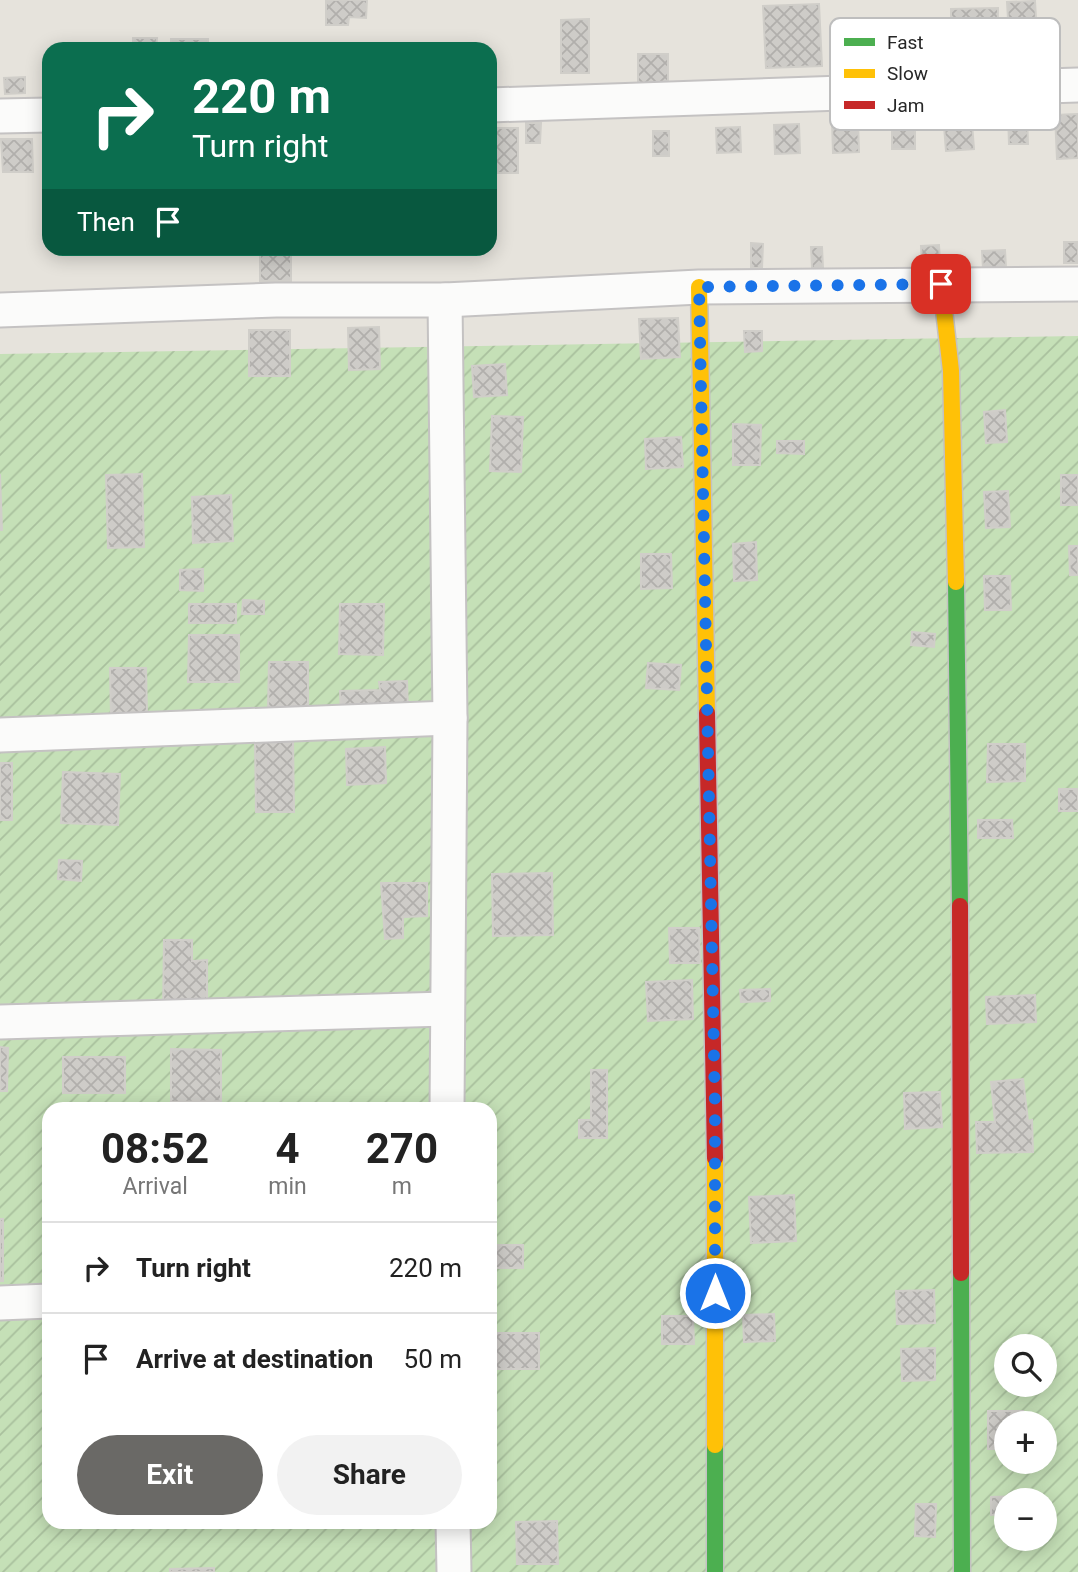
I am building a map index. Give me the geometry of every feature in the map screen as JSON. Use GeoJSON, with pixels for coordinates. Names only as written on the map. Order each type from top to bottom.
{"type":"FeatureCollection","features":[{"type":"Feature","properties":{"kind":"street"},"geometry":{"type":"LineString","coordinates":[[1060,86],[1078,85]]}},
{"type":"Feature","properties":{"kind":"street"},"geometry":{"type":"LineString","coordinates":[[497,105],[830,95]]}},
{"type":"Feature","properties":{"kind":"street"},"geometry":{"type":"LineString","coordinates":[[0,116],[42,115]]}},
{"type":"Feature","properties":{"kind":"street"},"geometry":{"type":"LineString","coordinates":[[941,284],[951,371],[958,711],[962,1572]]}},
{"type":"Feature","properties":{"kind":"street"},"geometry":{"type":"LineString","coordinates":[[0,310],[276,300],[445,300],[699,287],[1078,284]]}},
{"type":"Feature","properties":{"kind":"street"},"geometry":{"type":"LineString","coordinates":[[699,287],[715,1108],[715,1572]]}},
{"type":"Feature","properties":{"kind":"street"},"geometry":{"type":"LineString","coordinates":[[445,300],[450,718],[447,1102]]}},
{"type":"Feature","properties":{"kind":"street"},"geometry":{"type":"LineString","coordinates":[[0,735],[450,718]]}},
{"type":"Feature","properties":{"kind":"street"},"geometry":{"type":"LineString","coordinates":[[0,1022],[446,1009]]}},
{"type":"Feature","properties":{"kind":"street"},"geometry":{"type":"LineString","coordinates":[[0,1303],[42,1301]]}},
{"type":"Feature","properties":{"kind":"street"},"geometry":{"type":"LineString","coordinates":[[453,1529],[454,1572]]}},
{"type":"Feature","properties":{"kind":"green space"},"geometry":{"type":"Polygon","coordinates":[[[1078,336],[1078,1572],[0,1572],[0,354],[1078,336]]]}},
{"type":"Feature","properties":{"kind":"building"},"geometry":{"type":"Polygon","coordinates":[[[326,0],[367,0],[366,18],[349,17],[348,25],[326,25],[326,0]]]}},
{"type":"Feature","properties":{"kind":"building"},"geometry":{"type":"Polygon","coordinates":[[[1035,1],[1036,18],[1008,18],[1007,2],[1035,1]]]}},
{"type":"Feature","properties":{"kind":"building"},"geometry":{"type":"Polygon","coordinates":[[[819,4],[822,66],[766,68],[763,6],[819,4]]]}},
{"type":"Feature","properties":{"kind":"building"},"geometry":{"type":"Polygon","coordinates":[[[998,8],[998,18],[951,18],[951,9],[998,8]]]}},
{"type":"Feature","properties":{"kind":"building"},"geometry":{"type":"Polygon","coordinates":[[[589,19],[589,73],[561,73],[561,20],[589,19]]]}},
{"type":"Feature","properties":{"kind":"building"},"geometry":{"type":"Polygon","coordinates":[[[133,38],[157,38],[157,42],[133,42],[133,38]]]}},
{"type":"Feature","properties":{"kind":"building"},"geometry":{"type":"Polygon","coordinates":[[[171,39],[208,39],[208,42],[171,42],[171,39]]]}},
{"type":"Feature","properties":{"kind":"building"},"geometry":{"type":"Polygon","coordinates":[[[638,54],[668,54],[668,89],[638,89],[638,54]]]}},
{"type":"Feature","properties":{"kind":"building"},"geometry":{"type":"Polygon","coordinates":[[[25,77],[25,93],[5,94],[4,78],[25,77]]]}},
{"type":"Feature","properties":{"kind":"building"},"geometry":{"type":"Polygon","coordinates":[[[1078,114],[1078,158],[1057,159],[1056,130],[1060,130],[1060,115],[1078,114]]]}},
{"type":"Feature","properties":{"kind":"building"},"geometry":{"type":"Polygon","coordinates":[[[526,123],[541,123],[540,143],[526,143],[526,123]]]}},
{"type":"Feature","properties":{"kind":"building"},"geometry":{"type":"Polygon","coordinates":[[[799,124],[800,153],[775,154],[774,125],[799,124]]]}},
{"type":"Feature","properties":{"kind":"building"},"geometry":{"type":"Polygon","coordinates":[[[740,127],[741,152],[717,153],[716,128],[740,127]]]}},
{"type":"Feature","properties":{"kind":"building"},"geometry":{"type":"Polygon","coordinates":[[[497,128],[518,128],[518,173],[497,173],[497,128]]]}},
{"type":"Feature","properties":{"kind":"building"},"geometry":{"type":"Polygon","coordinates":[[[832,130],[858,130],[859,152],[833,153],[832,130]]]}},
{"type":"Feature","properties":{"kind":"building"},"geometry":{"type":"Polygon","coordinates":[[[892,130],[915,130],[915,149],[892,149],[892,130]]]}},
{"type":"Feature","properties":{"kind":"building"},"geometry":{"type":"Polygon","coordinates":[[[944,130],[972,130],[974,149],[946,151],[944,130]]]}},
{"type":"Feature","properties":{"kind":"building"},"geometry":{"type":"Polygon","coordinates":[[[1009,130],[1028,130],[1028,144],[1009,144],[1009,130]]]}},
{"type":"Feature","properties":{"kind":"building"},"geometry":{"type":"Polygon","coordinates":[[[653,131],[669,131],[669,156],[653,156],[653,131]]]}},
{"type":"Feature","properties":{"kind":"building"},"geometry":{"type":"Polygon","coordinates":[[[1,139],[32,139],[33,172],[3,172],[1,139]]]}},
{"type":"Feature","properties":{"kind":"building"},"geometry":{"type":"Polygon","coordinates":[[[1064,242],[1078,242],[1078,263],[1064,263],[1064,242]]]}},
{"type":"Feature","properties":{"kind":"building"},"geometry":{"type":"Polygon","coordinates":[[[751,243],[763,244],[762,268],[751,268],[751,243]]]}},
{"type":"Feature","properties":{"kind":"building"},"geometry":{"type":"Polygon","coordinates":[[[939,245],[940,262],[922,263],[921,246],[939,245]]]}},
{"type":"Feature","properties":{"kind":"building"},"geometry":{"type":"Polygon","coordinates":[[[811,247],[822,247],[823,268],[812,268],[811,247]]]}},
{"type":"Feature","properties":{"kind":"building"},"geometry":{"type":"Polygon","coordinates":[[[1005,250],[1006,268],[983,269],[982,251],[1005,250]]]}},
{"type":"Feature","properties":{"kind":"building"},"geometry":{"type":"Polygon","coordinates":[[[260,256],[291,256],[291,281],[260,281],[260,256]]]}},
{"type":"Feature","properties":{"kind":"building"},"geometry":{"type":"Polygon","coordinates":[[[678,318],[680,357],[641,359],[639,319],[678,318]]]}},
{"type":"Feature","properties":{"kind":"building"},"geometry":{"type":"Polygon","coordinates":[[[379,327],[380,369],[349,370],[348,328],[379,327]]]}},
{"type":"Feature","properties":{"kind":"building"},"geometry":{"type":"Polygon","coordinates":[[[249,330],[290,330],[290,376],[249,376],[249,330]]]}},
{"type":"Feature","properties":{"kind":"building"},"geometry":{"type":"Polygon","coordinates":[[[744,331],[762,331],[762,351],[745,352],[744,331]]]}},
{"type":"Feature","properties":{"kind":"building"},"geometry":{"type":"Polygon","coordinates":[[[505,364],[507,395],[474,397],[472,366],[505,364]]]}},
{"type":"Feature","properties":{"kind":"building"},"geometry":{"type":"Polygon","coordinates":[[[1005,410],[1007,442],[986,443],[984,412],[1005,410]]]}},
{"type":"Feature","properties":{"kind":"building"},"geometry":{"type":"Polygon","coordinates":[[[492,416],[523,417],[521,472],[490,471],[492,416]]]}},
{"type":"Feature","properties":{"kind":"building"},"geometry":{"type":"Polygon","coordinates":[[[733,424],[761,425],[760,465],[733,465],[733,424]]]}},
{"type":"Feature","properties":{"kind":"building"},"geometry":{"type":"Polygon","coordinates":[[[681,437],[683,467],[646,469],[645,439],[681,437]]]}},
{"type":"Feature","properties":{"kind":"building"},"geometry":{"type":"Polygon","coordinates":[[[777,441],[804,441],[804,454],[777,453],[777,441]]]}},
{"type":"Feature","properties":{"kind":"building"},"geometry":{"type":"Polygon","coordinates":[[[0,474],[2,530],[0,530],[0,474]]]}},
{"type":"Feature","properties":{"kind":"building"},"geometry":{"type":"Polygon","coordinates":[[[142,474],[144,547],[108,548],[106,475],[142,474]]]}},
{"type":"Feature","properties":{"kind":"building"},"geometry":{"type":"Polygon","coordinates":[[[1061,475],[1078,475],[1078,505],[1061,505],[1061,475]]]}},
{"type":"Feature","properties":{"kind":"building"},"geometry":{"type":"Polygon","coordinates":[[[1008,491],[1010,527],[986,528],[984,492],[1008,491]]]}},
{"type":"Feature","properties":{"kind":"building"},"geometry":{"type":"Polygon","coordinates":[[[231,495],[233,541],[193,543],[192,497],[231,495]]]}},
{"type":"Feature","properties":{"kind":"building"},"geometry":{"type":"Polygon","coordinates":[[[756,542],[757,580],[734,581],[733,544],[756,542]]]}},
{"type":"Feature","properties":{"kind":"building"},"geometry":{"type":"Polygon","coordinates":[[[1069,546],[1078,546],[1078,575],[1070,575],[1069,546]]]}},
{"type":"Feature","properties":{"kind":"building"},"geometry":{"type":"Polygon","coordinates":[[[641,554],[671,554],[672,588],[641,589],[641,554]]]}},
{"type":"Feature","properties":{"kind":"building"},"geometry":{"type":"Polygon","coordinates":[[[203,569],[203,591],[180,590],[180,570],[203,569]]]}},
{"type":"Feature","properties":{"kind":"building"},"geometry":{"type":"Polygon","coordinates":[[[984,576],[1010,576],[1011,610],[985,610],[984,576]]]}},
{"type":"Feature","properties":{"kind":"building"},"geometry":{"type":"Polygon","coordinates":[[[243,600],[264,601],[264,614],[242,614],[243,600]]]}},
{"type":"Feature","properties":{"kind":"building"},"geometry":{"type":"Polygon","coordinates":[[[189,604],[236,604],[236,623],[189,623],[189,604]]]}},
{"type":"Feature","properties":{"kind":"building"},"geometry":{"type":"Polygon","coordinates":[[[340,604],[384,604],[383,655],[339,654],[340,604]]]}},
{"type":"Feature","properties":{"kind":"building"},"geometry":{"type":"Polygon","coordinates":[[[912,632],[935,634],[934,647],[911,645],[912,632]]]}},
{"type":"Feature","properties":{"kind":"building"},"geometry":{"type":"Polygon","coordinates":[[[189,635],[239,635],[239,682],[188,682],[189,635]]]}},
{"type":"Feature","properties":{"kind":"building"},"geometry":{"type":"Polygon","coordinates":[[[269,662],[308,662],[308,709],[268,709],[269,662]]]}},
{"type":"Feature","properties":{"kind":"building"},"geometry":{"type":"Polygon","coordinates":[[[648,663],[681,665],[679,690],[646,688],[648,663]]]}},
{"type":"Feature","properties":{"kind":"building"},"geometry":{"type":"Polygon","coordinates":[[[110,668],[146,668],[147,714],[111,715],[110,668]]]}},
{"type":"Feature","properties":{"kind":"building"},"geometry":{"type":"Polygon","coordinates":[[[407,681],[408,712],[341,715],[340,691],[380,690],[379,682],[407,681]]]}},
{"type":"Feature","properties":{"kind":"building"},"geometry":{"type":"Polygon","coordinates":[[[293,739],[294,812],[256,812],[255,740],[293,739]]]}},
{"type":"Feature","properties":{"kind":"building"},"geometry":{"type":"Polygon","coordinates":[[[988,744],[1025,744],[1025,781],[987,782],[988,744]]]}},
{"type":"Feature","properties":{"kind":"building"},"geometry":{"type":"Polygon","coordinates":[[[385,747],[386,783],[347,785],[346,749],[385,747]]]}},
{"type":"Feature","properties":{"kind":"building"},"geometry":{"type":"Polygon","coordinates":[[[0,763],[12,763],[12,820],[0,820],[0,763]]]}},
{"type":"Feature","properties":{"kind":"building"},"geometry":{"type":"Polygon","coordinates":[[[63,772],[120,774],[118,825],[61,823],[63,772]]]}},
{"type":"Feature","properties":{"kind":"building"},"geometry":{"type":"Polygon","coordinates":[[[1059,789],[1078,789],[1078,811],[1059,811],[1059,789]]]}},
{"type":"Feature","properties":{"kind":"building"},"geometry":{"type":"Polygon","coordinates":[[[978,820],[1012,820],[1013,838],[978,838],[978,820]]]}},
{"type":"Feature","properties":{"kind":"building"},"geometry":{"type":"Polygon","coordinates":[[[59,860],[82,861],[81,881],[58,879],[59,860]]]}},
{"type":"Feature","properties":{"kind":"building"},"geometry":{"type":"Polygon","coordinates":[[[552,873],[553,935],[493,936],[492,874],[552,873]]]}},
{"type":"Feature","properties":{"kind":"building"},"geometry":{"type":"Polygon","coordinates":[[[381,883],[427,883],[427,916],[403,917],[403,938],[385,939],[381,883]]]}},
{"type":"Feature","properties":{"kind":"building"},"geometry":{"type":"Polygon","coordinates":[[[669,928],[699,928],[700,963],[670,963],[669,928]]]}},
{"type":"Feature","properties":{"kind":"building"},"geometry":{"type":"Polygon","coordinates":[[[164,940],[192,940],[192,961],[207,960],[207,1010],[163,1011],[164,940]]]}},
{"type":"Feature","properties":{"kind":"building"},"geometry":{"type":"Polygon","coordinates":[[[692,980],[693,1019],[648,1021],[646,982],[692,980]]]}},
{"type":"Feature","properties":{"kind":"building"},"geometry":{"type":"Polygon","coordinates":[[[770,989],[770,1001],[741,1002],[740,990],[770,989]]]}},
{"type":"Feature","properties":{"kind":"building"},"geometry":{"type":"Polygon","coordinates":[[[1035,995],[1036,1022],[987,1024],[986,997],[1035,995]]]}},
{"type":"Feature","properties":{"kind":"building"},"geometry":{"type":"Polygon","coordinates":[[[0,1047],[8,1048],[7,1091],[0,1091],[0,1047]]]}},
{"type":"Feature","properties":{"kind":"building"},"geometry":{"type":"Polygon","coordinates":[[[171,1049],[221,1050],[221,1101],[171,1102],[171,1049]]]}},
{"type":"Feature","properties":{"kind":"building"},"geometry":{"type":"Polygon","coordinates":[[[63,1057],[125,1057],[125,1093],[63,1093],[63,1057]]]}},
{"type":"Feature","properties":{"kind":"building"},"geometry":{"type":"Polygon","coordinates":[[[591,1070],[607,1070],[607,1138],[579,1138],[579,1120],[591,1120],[591,1070]]]}},
{"type":"Feature","properties":{"kind":"building"},"geometry":{"type":"Polygon","coordinates":[[[1023,1079],[1028,1121],[1032,1120],[1033,1152],[977,1153],[976,1122],[995,1122],[991,1082],[1023,1079]]]}},
{"type":"Feature","properties":{"kind":"building"},"geometry":{"type":"Polygon","coordinates":[[[940,1092],[942,1127],[905,1129],[904,1093],[940,1092]]]}},
{"type":"Feature","properties":{"kind":"building"},"geometry":{"type":"Polygon","coordinates":[[[794,1195],[796,1241],[751,1243],[749,1197],[794,1195]]]}},
{"type":"Feature","properties":{"kind":"building"},"geometry":{"type":"Polygon","coordinates":[[[0,1219],[3,1219],[3,1281],[0,1281],[0,1219]]]}},
{"type":"Feature","properties":{"kind":"building"},"geometry":{"type":"Polygon","coordinates":[[[497,1245],[523,1245],[523,1268],[497,1268],[497,1245]]]}},
{"type":"Feature","properties":{"kind":"building"},"geometry":{"type":"Polygon","coordinates":[[[934,1290],[935,1323],[897,1324],[896,1291],[934,1290]]]}},
{"type":"Feature","properties":{"kind":"building"},"geometry":{"type":"Polygon","coordinates":[[[774,1314],[775,1341],[744,1342],[743,1315],[774,1314]]]}},
{"type":"Feature","properties":{"kind":"building"},"geometry":{"type":"Polygon","coordinates":[[[662,1316],[693,1316],[694,1344],[662,1344],[662,1316]]]}},
{"type":"Feature","properties":{"kind":"building"},"geometry":{"type":"Polygon","coordinates":[[[497,1333],[539,1333],[539,1369],[497,1369],[497,1333]]]}},
{"type":"Feature","properties":{"kind":"building"},"geometry":{"type":"Polygon","coordinates":[[[935,1348],[935,1380],[902,1381],[901,1349],[935,1348]]]}},
{"type":"Feature","properties":{"kind":"building"},"geometry":{"type":"Polygon","coordinates":[[[988,1411],[994,1411],[994,1449],[988,1449],[988,1411]]]}},
{"type":"Feature","properties":{"kind":"building"},"geometry":{"type":"Polygon","coordinates":[[[991,1497],[994,1497],[994,1515],[991,1515],[991,1497]]]}},
{"type":"Feature","properties":{"kind":"building"},"geometry":{"type":"Polygon","coordinates":[[[916,1504],[936,1504],[935,1537],[915,1536],[916,1504]]]}},
{"type":"Feature","properties":{"kind":"building"},"geometry":{"type":"Polygon","coordinates":[[[557,1521],[558,1564],[517,1564],[516,1522],[557,1521]]]}},
{"type":"Feature","properties":{"kind":"building"},"geometry":{"type":"Polygon","coordinates":[[[214,1568],[214,1572],[170,1572],[170,1569],[214,1568]]]}},
{"type":"Feature","properties":{"kind":"traffic: fast"},"geometry":{"type":"LineString","coordinates":[[956,582],[960,906]]}},
{"type":"Feature","properties":{"kind":"traffic: fast"},"geometry":{"type":"LineString","coordinates":[[961,1273],[962,1572]]}},
{"type":"Feature","properties":{"kind":"traffic: fast"},"geometry":{"type":"LineString","coordinates":[[715,1445],[715,1572]]}},
{"type":"Feature","properties":{"kind":"traffic: slow"},"geometry":{"type":"LineString","coordinates":[[941,284],[951,371],[956,582]]}},
{"type":"Feature","properties":{"kind":"traffic: slow"},"geometry":{"type":"LineString","coordinates":[[699,287],[707,713]]}},
{"type":"Feature","properties":{"kind":"traffic: slow"},"geometry":{"type":"LineString","coordinates":[[715,1158],[715,1445]]}},
{"type":"Feature","properties":{"kind":"traffic: jam"},"geometry":{"type":"LineString","coordinates":[[707,713],[715,1158]]}},
{"type":"Feature","properties":{"kind":"traffic: jam"},"geometry":{"type":"LineString","coordinates":[[960,906],[961,1273]]}},
{"type":"Feature","properties":{"kind":"route"},"geometry":{"type":"LineString","coordinates":[[715,1293],[715,1108],[699,287],[941,284]]}}]}
